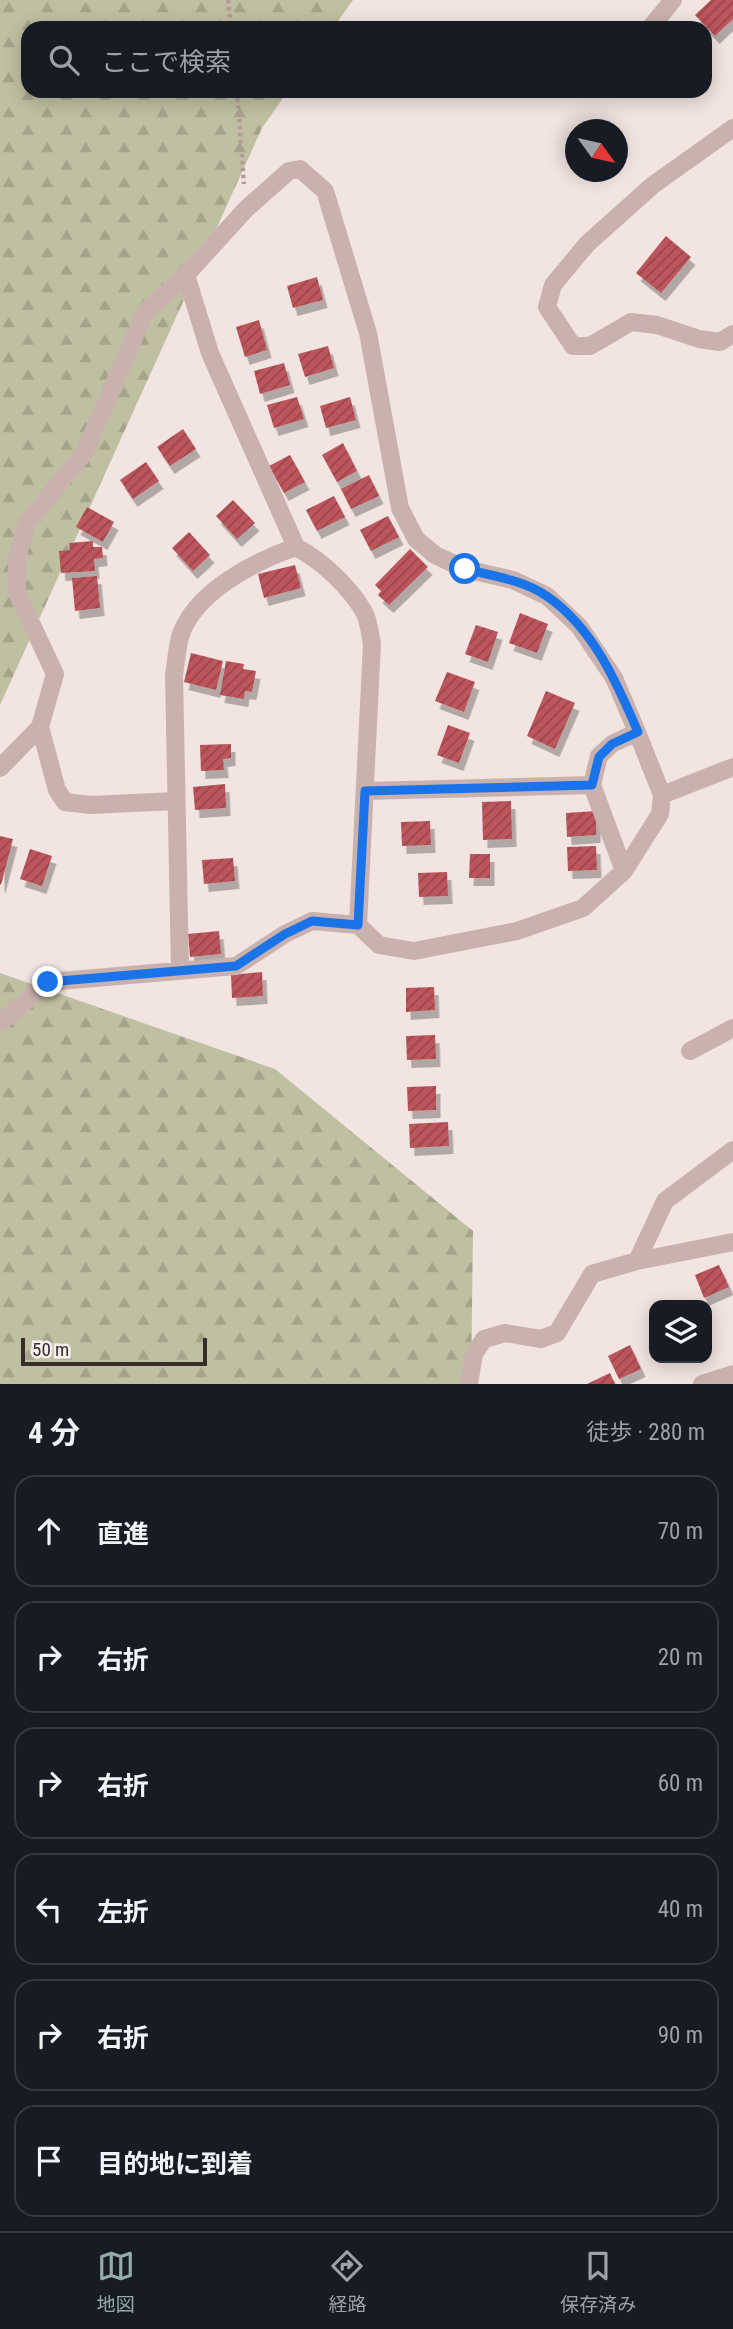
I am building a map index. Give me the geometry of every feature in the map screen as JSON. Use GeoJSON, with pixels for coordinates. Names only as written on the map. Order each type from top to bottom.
{"type":"FeatureCollection","features":[{"type":"Feature","properties":{"kind":"street"},"geometry":{"type":"LineString","coordinates":[[656,21],[673,0]]}},
{"type":"Feature","properties":{"kind":"street"},"geometry":{"type":"LineString","coordinates":[[733,128],[653,185],[587,244],[553,285],[547,307],[573,346],[590,346],[631,322],[657,325],[699,339],[720,342],[733,334]]}},
{"type":"Feature","properties":{"kind":"street"},"geometry":{"type":"LineString","coordinates":[[0,768],[40,727],[55,674],[17,593],[17,558],[27,523],[84,453],[145,312],[186,275],[246,209],[289,171],[300,169],[325,191],[368,333],[400,508],[416,539],[435,555],[465,569],[513,580],[547,596],[579,626],[614,678],[638,732],[662,794],[660,814],[624,871],[583,908],[517,931],[414,951],[379,945],[358,925],[312,921],[285,934],[236,966],[48,982],[0,1023]]}},
{"type":"Feature","properties":{"kind":"street"},"geometry":{"type":"LineString","coordinates":[[186,275],[210,353],[296,547],[311,555],[332,574],[365,614],[372,644],[358,925]]}},
{"type":"Feature","properties":{"kind":"street"},"geometry":{"type":"LineString","coordinates":[[180,970],[174,675],[181,636],[197,608],[210,593],[270,556],[296,547]]}},
{"type":"Feature","properties":{"kind":"street"},"geometry":{"type":"LineString","coordinates":[[40,727],[57,790],[65,802],[90,805],[176,801]]}},
{"type":"Feature","properties":{"kind":"street"},"geometry":{"type":"LineString","coordinates":[[624,871],[592,785],[599,757],[612,744],[638,732]]}},
{"type":"Feature","properties":{"kind":"street"},"geometry":{"type":"LineString","coordinates":[[662,794],[733,767]]}},
{"type":"Feature","properties":{"kind":"street"},"geometry":{"type":"LineString","coordinates":[[365,791],[592,785]]}},
{"type":"Feature","properties":{"kind":"street"},"geometry":{"type":"LineString","coordinates":[[690,1051],[733,1028]]}},
{"type":"Feature","properties":{"kind":"street"},"geometry":{"type":"LineString","coordinates":[[636,1261],[665,1201],[733,1150]]}},
{"type":"Feature","properties":{"kind":"street"},"geometry":{"type":"LineString","coordinates":[[469,1384],[474,1354],[485,1339],[505,1333],[541,1339],[557,1333],[592,1275],[636,1261],[733,1242]]}},
{"type":"Feature","properties":{"kind":"street"},"geometry":{"type":"LineString","coordinates":[[702,1384],[733,1374]]}},
{"type":"Feature","properties":{"kind":"path"},"geometry":{"type":"LineString","coordinates":[[228,0],[230,21]]}},
{"type":"Feature","properties":{"kind":"path"},"geometry":{"type":"LineString","coordinates":[[238,98],[246,209]]}},
{"type":"Feature","properties":{"kind":"green space"},"geometry":{"type":"Polygon","coordinates":[[[0,0],[353,0],[338,21],[21,21],[21,98],[283,98],[262,128],[0,705],[0,0]]]}},
{"type":"Feature","properties":{"kind":"green space"},"geometry":{"type":"Polygon","coordinates":[[[0,973],[275,1069],[473,1231],[471,1384],[0,1384],[0,973]]]}},
{"type":"Feature","properties":{"kind":"building"},"geometry":{"type":"Polygon","coordinates":[[[711,0],[733,0],[733,19],[715,36],[712,33],[712,21],[701,21],[695,15],[711,0]]]}},
{"type":"Feature","properties":{"kind":"building"},"geometry":{"type":"Polygon","coordinates":[[[666,236],[691,257],[661,293],[636,273],[666,236]]]}},
{"type":"Feature","properties":{"kind":"building"},"geometry":{"type":"Polygon","coordinates":[[[317,277],[323,300],[293,308],[287,286],[317,277]]]}},
{"type":"Feature","properties":{"kind":"building"},"geometry":{"type":"Polygon","coordinates":[[[259,320],[267,350],[245,357],[236,327],[259,320]]]}},
{"type":"Feature","properties":{"kind":"building"},"geometry":{"type":"Polygon","coordinates":[[[328,346],[334,368],[305,377],[298,354],[328,346]]]}},
{"type":"Feature","properties":{"kind":"building"},"geometry":{"type":"Polygon","coordinates":[[[284,363],[290,385],[260,394],[254,371],[284,363]]]}},
{"type":"Feature","properties":{"kind":"building"},"geometry":{"type":"Polygon","coordinates":[[[297,397],[304,419],[274,428],[267,405],[297,397]]]}},
{"type":"Feature","properties":{"kind":"building"},"geometry":{"type":"Polygon","coordinates":[[[350,397],[356,420],[326,428],[320,406],[350,397]]]}},
{"type":"Feature","properties":{"kind":"building"},"geometry":{"type":"Polygon","coordinates":[[[183,429],[196,449],[170,466],[157,447],[183,429]]]}},
{"type":"Feature","properties":{"kind":"building"},"geometry":{"type":"Polygon","coordinates":[[[343,443],[357,471],[337,482],[322,455],[343,443]]]}},
{"type":"Feature","properties":{"kind":"building"},"geometry":{"type":"Polygon","coordinates":[[[290,455],[305,482],[284,493],[269,466],[290,455]]]}},
{"type":"Feature","properties":{"kind":"building"},"geometry":{"type":"Polygon","coordinates":[[[146,462],[159,481],[133,499],[120,480],[146,462]]]}},
{"type":"Feature","properties":{"kind":"building"},"geometry":{"type":"Polygon","coordinates":[[[369,475],[379,496],[351,509],[341,489],[369,475]]]}},
{"type":"Feature","properties":{"kind":"building"},"geometry":{"type":"Polygon","coordinates":[[[334,496],[345,517],[317,531],[306,510],[334,496]]]}},
{"type":"Feature","properties":{"kind":"building"},"geometry":{"type":"Polygon","coordinates":[[[233,500],[255,523],[237,539],[216,516],[233,500]]]}},
{"type":"Feature","properties":{"kind":"building"},"geometry":{"type":"Polygon","coordinates":[[[87,507],[114,522],[103,542],[76,527],[87,507]]]}},
{"type":"Feature","properties":{"kind":"building"},"geometry":{"type":"Polygon","coordinates":[[[388,516],[399,537],[371,551],[360,530],[388,516]]]}},
{"type":"Feature","properties":{"kind":"building"},"geometry":{"type":"Polygon","coordinates":[[[189,532],[210,555],[193,571],[172,548],[189,532]]]}},
{"type":"Feature","properties":{"kind":"building"},"geometry":{"type":"Polygon","coordinates":[[[93,541],[93,547],[102,547],[103,558],[94,559],[95,571],[61,573],[59,551],[70,550],[69,543],[93,541]]]}},
{"type":"Feature","properties":{"kind":"building"},"geometry":{"type":"Polygon","coordinates":[[[410,549],[428,567],[389,605],[378,595],[381,591],[375,585],[410,549]]]}},
{"type":"Feature","properties":{"kind":"building"},"geometry":{"type":"Polygon","coordinates":[[[295,565],[301,588],[264,598],[258,574],[295,565]]]}},
{"type":"Feature","properties":{"kind":"building"},"geometry":{"type":"Polygon","coordinates":[[[97,576],[100,608],[75,611],[72,578],[97,576]]]}},
{"type":"Feature","properties":{"kind":"building"},"geometry":{"type":"Polygon","coordinates":[[[520,613],[548,624],[537,653],[509,643],[520,613]]]}},
{"type":"Feature","properties":{"kind":"building"},"geometry":{"type":"Polygon","coordinates":[[[476,625],[498,632],[488,662],[465,654],[476,625]]]}},
{"type":"Feature","properties":{"kind":"building"},"geometry":{"type":"Polygon","coordinates":[[[191,653],[223,661],[216,690],[184,682],[191,653]]]}},
{"type":"Feature","properties":{"kind":"building"},"geometry":{"type":"Polygon","coordinates":[[[226,661],[244,664],[243,669],[256,671],[252,692],[245,691],[244,699],[220,695],[226,661]]]}},
{"type":"Feature","properties":{"kind":"building"},"geometry":{"type":"Polygon","coordinates":[[[447,672],[475,682],[464,712],[435,701],[447,672]]]}},
{"type":"Feature","properties":{"kind":"building"},"geometry":{"type":"Polygon","coordinates":[[[546,691],[575,703],[555,749],[527,736],[546,691]]]}},
{"type":"Feature","properties":{"kind":"building"},"geometry":{"type":"Polygon","coordinates":[[[448,725],[470,733],[459,763],[437,755],[448,725]]]}},
{"type":"Feature","properties":{"kind":"building"},"geometry":{"type":"Polygon","coordinates":[[[231,744],[231,758],[223,759],[224,770],[201,771],[200,745],[231,744]]]}},
{"type":"Feature","properties":{"kind":"building"},"geometry":{"type":"Polygon","coordinates":[[[225,784],[226,808],[195,810],[193,787],[225,784]]]}},
{"type":"Feature","properties":{"kind":"building"},"geometry":{"type":"Polygon","coordinates":[[[511,801],[512,839],[483,840],[482,802],[511,801]]]}},
{"type":"Feature","properties":{"kind":"building"},"geometry":{"type":"Polygon","coordinates":[[[596,811],[596,835],[567,837],[566,813],[596,811]]]}},
{"type":"Feature","properties":{"kind":"building"},"geometry":{"type":"Polygon","coordinates":[[[430,821],[431,845],[402,846],[401,822],[430,821]]]}},
{"type":"Feature","properties":{"kind":"building"},"geometry":{"type":"Polygon","coordinates":[[[0,836],[13,839],[1,885],[0,884],[0,836]]]}},
{"type":"Feature","properties":{"kind":"building"},"geometry":{"type":"Polygon","coordinates":[[[596,846],[597,870],[568,871],[567,847],[596,846]]]}},
{"type":"Feature","properties":{"kind":"building"},"geometry":{"type":"Polygon","coordinates":[[[30,849],[52,856],[42,886],[20,879],[30,849]]]}},
{"type":"Feature","properties":{"kind":"building"},"geometry":{"type":"Polygon","coordinates":[[[470,854],[490,854],[490,878],[469,878],[470,854]]]}},
{"type":"Feature","properties":{"kind":"building"},"geometry":{"type":"Polygon","coordinates":[[[233,858],[235,881],[204,884],[202,860],[233,858]]]}},
{"type":"Feature","properties":{"kind":"building"},"geometry":{"type":"Polygon","coordinates":[[[447,872],[448,896],[419,897],[418,873],[447,872]]]}},
{"type":"Feature","properties":{"kind":"building"},"geometry":{"type":"Polygon","coordinates":[[[219,931],[221,954],[190,957],[188,934],[219,931]]]}},
{"type":"Feature","properties":{"kind":"building"},"geometry":{"type":"Polygon","coordinates":[[[262,972],[263,996],[232,998],[231,975],[262,972]]]}},
{"type":"Feature","properties":{"kind":"building"},"geometry":{"type":"Polygon","coordinates":[[[434,987],[435,1010],[406,1012],[406,988],[434,987]]]}},
{"type":"Feature","properties":{"kind":"building"},"geometry":{"type":"Polygon","coordinates":[[[435,1035],[436,1059],[407,1060],[406,1036],[435,1035]]]}},
{"type":"Feature","properties":{"kind":"building"},"geometry":{"type":"Polygon","coordinates":[[[436,1086],[436,1110],[408,1111],[407,1087],[436,1086]]]}},
{"type":"Feature","properties":{"kind":"building"},"geometry":{"type":"Polygon","coordinates":[[[448,1122],[449,1146],[410,1148],[409,1124],[448,1122]]]}},
{"type":"Feature","properties":{"kind":"building"},"geometry":{"type":"Polygon","coordinates":[[[719,1265],[729,1287],[704,1298],[695,1275],[719,1265]]]}},
{"type":"Feature","properties":{"kind":"building"},"geometry":{"type":"Polygon","coordinates":[[[630,1345],[641,1369],[619,1379],[608,1356],[630,1345]]]}},
{"type":"Feature","properties":{"kind":"building"},"geometry":{"type":"Polygon","coordinates":[[[610,1373],[615,1384],[587,1384],[610,1373]]]}},
{"type":"Feature","properties":{"kind":"route"},"geometry":{"type":"LineString","coordinates":[[48,982],[236,966],[285,934],[312,921],[358,925],[365,791],[592,785],[599,757],[612,744],[638,732],[614,678],[579,626],[547,596],[513,580],[465,569]]}}]}
